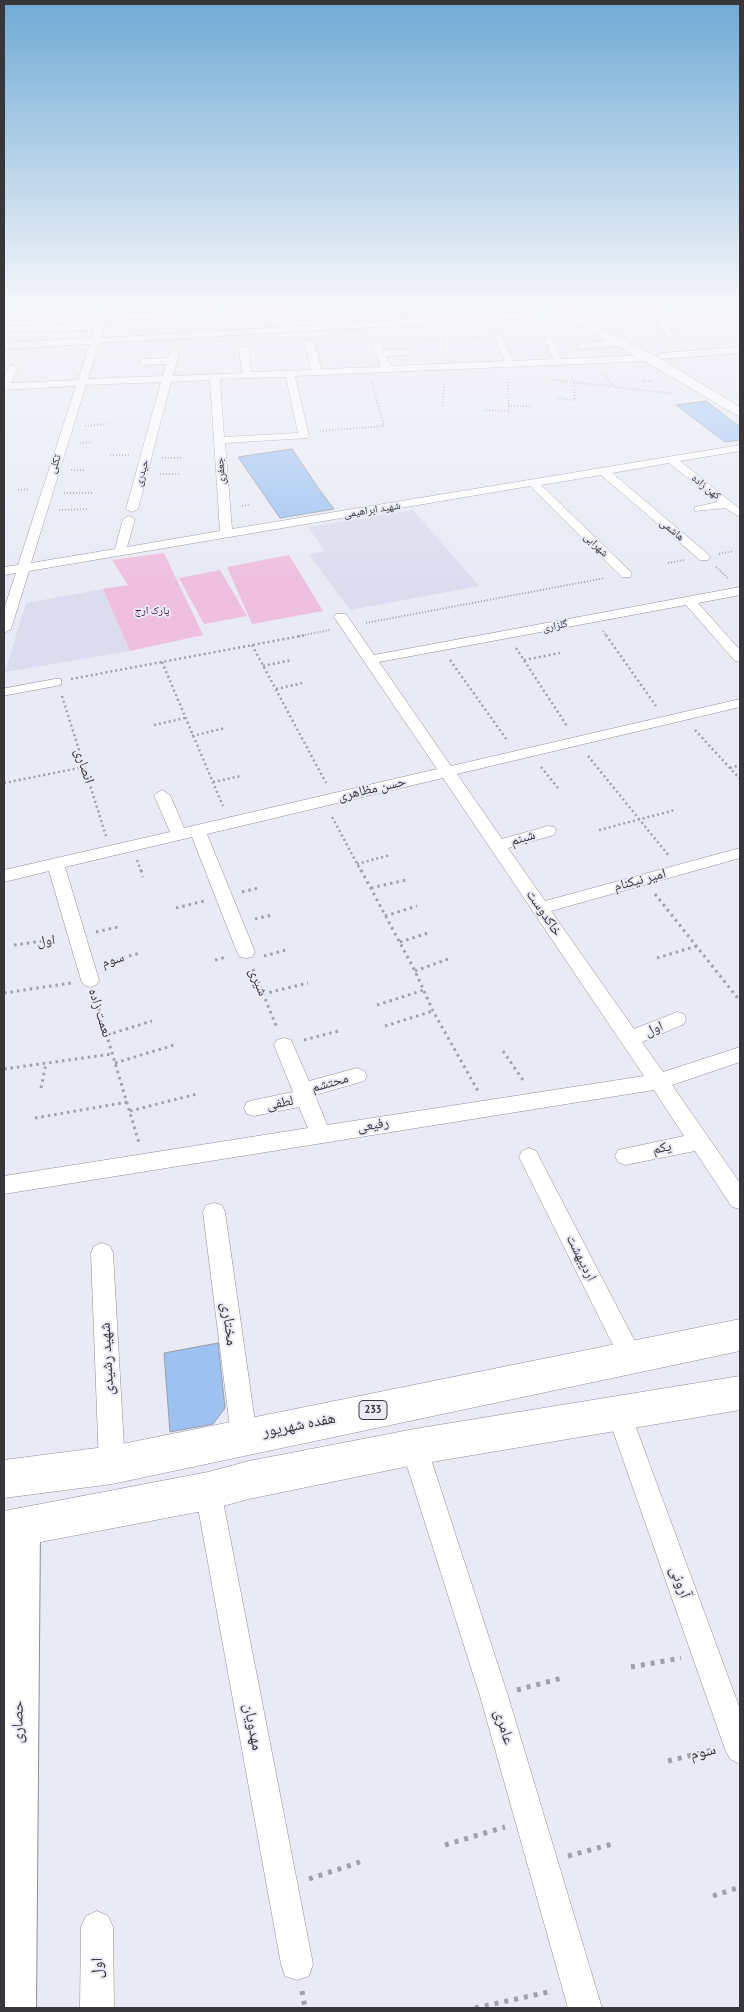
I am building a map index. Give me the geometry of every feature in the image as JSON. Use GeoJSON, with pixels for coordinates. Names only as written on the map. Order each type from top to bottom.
{"type":"FeatureCollection","features":[{"type":"Feature","properties":{"kind":"main road"},"geometry":{"type":"LineString","coordinates":[[709,394],[740,413]]}},
{"type":"Feature","properties":{"kind":"main road"},"geometry":{"type":"LineString","coordinates":[[723,394],[740,403]]}},
{"type":"Feature","properties":{"kind":"main road","name":"هفده شهریور"},"geometry":{"type":"LineString","coordinates":[[4,1480],[112,1465],[244,1436],[632,1359],[740,1335]]}},
{"type":"Feature","properties":{"kind":"main road"},"geometry":{"type":"LineString","coordinates":[[13,1528],[208,1491],[249,1480],[414,1447],[620,1414],[740,1392]]}},
{"type":"Feature","properties":{"kind":"main road","name":"حصاری"},"geometry":{"type":"LineString","coordinates":[[13,1528],[19,2005]]}},
{"type":"Feature","properties":{"kind":"street","name":"تکلی"},"geometry":{"type":"LineString","coordinates":[[5,622],[8,598],[22,568],[78,394]]}},
{"type":"Feature","properties":{"kind":"street","name":"حیدری"},"geometry":{"type":"LineString","coordinates":[[120,552],[164,394]]}},
{"type":"Feature","properties":{"kind":"street","name":"جعفری"},"geometry":{"type":"LineString","coordinates":[[214,394],[226,534]]}},
{"type":"Feature","properties":{"kind":"street"},"geometry":{"type":"LineString","coordinates":[[219,440],[304,436],[292,394]]}},
{"type":"Feature","properties":{"kind":"street","name":"شهید ابراهیمی"},"geometry":{"type":"LineString","coordinates":[[4,571],[740,448]]}},
{"type":"Feature","properties":{"kind":"street","name":"کهن زاده"},"geometry":{"type":"LineString","coordinates":[[672,460],[740,514]]}},
{"type":"Feature","properties":{"kind":"street","name":"هاشمی"},"geometry":{"type":"LineString","coordinates":[[603,471],[704,557]]}},
{"type":"Feature","properties":{"kind":"street","name":"شهرابی"},"geometry":{"type":"LineString","coordinates":[[533,483],[626,574]]}},
{"type":"Feature","properties":{"kind":"street"},"geometry":{"type":"LineString","coordinates":[[699,509],[727,504]]}},
{"type":"Feature","properties":{"kind":"street","name":"گلزاری"},"geometry":{"type":"LineString","coordinates":[[370,660],[690,601],[737,587]]}},
{"type":"Feature","properties":{"kind":"street"},"geometry":{"type":"LineString","coordinates":[[690,601],[740,658]]}},
{"type":"Feature","properties":{"kind":"street","name":"خاکدوست"},"geometry":{"type":"LineString","coordinates":[[344,622],[740,1200]]}},
{"type":"Feature","properties":{"kind":"street","name":"حسن مظاهری"},"geometry":{"type":"LineString","coordinates":[[4,876],[740,703]]}},
{"type":"Feature","properties":{"kind":"street"},"geometry":{"type":"LineString","coordinates":[[162,795],[179,835]]}},
{"type":"Feature","properties":{"kind":"street","name":"شیری"},"geometry":{"type":"LineString","coordinates":[[196,830],[248,956]]}},
{"type":"Feature","properties":{"kind":"street","name":"شبنم"},"geometry":{"type":"LineString","coordinates":[[498,846],[548,831]]}},
{"type":"Feature","properties":{"kind":"street","name":"امیر نیکنام"},"geometry":{"type":"LineString","coordinates":[[540,908],[740,852]]}},
{"type":"Feature","properties":{"kind":"street"},"geometry":{"type":"LineString","coordinates":[[55,864],[89,974]]}},
{"type":"Feature","properties":{"kind":"street","name":"اول"},"geometry":{"type":"LineString","coordinates":[[630,1039],[677,1019]]}},
{"type":"Feature","properties":{"kind":"street"},"geometry":{"type":"LineString","coordinates":[[284,1045],[320,1133]]}},
{"type":"Feature","properties":{"kind":"street","name":"رفیعی"},"geometry":{"type":"LineString","coordinates":[[4,1185],[320,1133],[659,1081],[740,1054]]}},
{"type":"Feature","properties":{"kind":"street","name":"محتشم"},"geometry":{"type":"LineString","coordinates":[[304,1094],[357,1076]]}},
{"type":"Feature","properties":{"kind":"street","name":"لطفی"},"geometry":{"type":"LineString","coordinates":[[254,1108],[304,1094]]}},
{"type":"Feature","properties":{"kind":"street","name":"یکم"},"geometry":{"type":"LineString","coordinates":[[625,1156],[700,1141]]}},
{"type":"Feature","properties":{"kind":"street","name":"اردیبهشت"},"geometry":{"type":"LineString","coordinates":[[529,1157],[632,1359]]}},
{"type":"Feature","properties":{"kind":"street","name":"مختاری"},"geometry":{"type":"LineString","coordinates":[[214,1212],[244,1436]]}},
{"type":"Feature","properties":{"kind":"street","name":"شهید رشیدی"},"geometry":{"type":"LineString","coordinates":[[102,1253],[112,1465]]}},
{"type":"Feature","properties":{"kind":"street","name":"آرونی"},"geometry":{"type":"LineString","coordinates":[[620,1414],[739,1746]]}},
{"type":"Feature","properties":{"kind":"street","name":"عامری"},"geometry":{"type":"LineString","coordinates":[[414,1447],[532,1820],[582,1997]]}},
{"type":"Feature","properties":{"kind":"street","name":"مهدویان"},"geometry":{"type":"LineString","coordinates":[[208,1491],[297,1964]]}},
{"type":"Feature","properties":{"kind":"street","name":"اول"},"geometry":{"type":"LineString","coordinates":[[97,1927],[97,2008]]}},
{"type":"Feature","properties":{"kind":"lane"},"geometry":{"type":"LineString","coordinates":[[4,692],[58,682]]}},
{"type":"Feature","properties":{"kind":"path"},"geometry":{"type":"LineString","coordinates":[[304,432],[384,426],[375,394]]}},
{"type":"Feature","properties":{"kind":"path"},"geometry":{"type":"LineString","coordinates":[[443,394],[443,406]]}},
{"type":"Feature","properties":{"kind":"path"},"geometry":{"type":"LineString","coordinates":[[486,410],[508,412],[508,394]]}},
{"type":"Feature","properties":{"kind":"path"},"geometry":{"type":"LineString","coordinates":[[558,398],[575,400],[575,394]]}},
{"type":"Feature","properties":{"kind":"path"},"geometry":{"type":"LineString","coordinates":[[676,394],[717,399]]}},
{"type":"Feature","properties":{"kind":"path"},"geometry":{"type":"LineString","coordinates":[[508,406],[531,406]]}},
{"type":"Feature","properties":{"kind":"path"},"geometry":{"type":"LineString","coordinates":[[46,493],[94,493]]}},
{"type":"Feature","properties":{"kind":"path"},"geometry":{"type":"LineString","coordinates":[[40,510],[87,509]]}},
{"type":"Feature","properties":{"kind":"path"},"geometry":{"type":"LineString","coordinates":[[704,557],[737,587]]}},
{"type":"Feature","properties":{"kind":"path"},"geometry":{"type":"LineString","coordinates":[[58,682],[252,645],[344,622],[626,574]]}},
{"type":"Feature","properties":{"kind":"path"},"geometry":{"type":"LineString","coordinates":[[594,618],[666,720]]}},
{"type":"Feature","properties":{"kind":"path"},"geometry":{"type":"LineString","coordinates":[[508,635],[576,741],[680,869]]}},
{"type":"Feature","properties":{"kind":"path"},"geometry":{"type":"LineString","coordinates":[[252,645],[276,689],[329,799],[357,864],[415,971],[433,1011],[487,1108]]}},
{"type":"Feature","properties":{"kind":"path"},"geometry":{"type":"LineString","coordinates":[[440,647],[524,754],[558,788]]}},
{"type":"Feature","properties":{"kind":"path"},"geometry":{"type":"LineString","coordinates":[[524,660],[560,652]]}},
{"type":"Feature","properties":{"kind":"path"},"geometry":{"type":"LineString","coordinates":[[263,666],[292,660]]}},
{"type":"Feature","properties":{"kind":"path"},"geometry":{"type":"LineString","coordinates":[[162,662],[192,736],[231,822]]}},
{"type":"Feature","properties":{"kind":"path","name":"انصاری"},"geometry":{"type":"LineString","coordinates":[[58,682],[111,850]]}},
{"type":"Feature","properties":{"kind":"path"},"geometry":{"type":"LineString","coordinates":[[276,689],[303,683]]}},
{"type":"Feature","properties":{"kind":"path"},"geometry":{"type":"LineString","coordinates":[[682,717],[740,779]]}},
{"type":"Feature","properties":{"kind":"path"},"geometry":{"type":"LineString","coordinates":[[154,725],[185,718]]}},
{"type":"Feature","properties":{"kind":"path"},"geometry":{"type":"LineString","coordinates":[[192,736],[225,728]]}},
{"type":"Feature","properties":{"kind":"path"},"geometry":{"type":"LineString","coordinates":[[730,768],[740,764]]}},
{"type":"Feature","properties":{"kind":"path"},"geometry":{"type":"LineString","coordinates":[[4,783],[84,767]]}},
{"type":"Feature","properties":{"kind":"path"},"geometry":{"type":"LineString","coordinates":[[213,782],[241,776]]}},
{"type":"Feature","properties":{"kind":"path"},"geometry":{"type":"LineString","coordinates":[[599,830],[675,810]]}},
{"type":"Feature","properties":{"kind":"path"},"geometry":{"type":"LineString","coordinates":[[357,864],[390,855]]}},
{"type":"Feature","properties":{"kind":"path"},"geometry":{"type":"LineString","coordinates":[[644,879],[740,1001]]}},
{"type":"Feature","properties":{"kind":"path"},"geometry":{"type":"LineString","coordinates":[[371,888],[406,880]]}},
{"type":"Feature","properties":{"kind":"path"},"geometry":{"type":"LineString","coordinates":[[176,908],[224,897]]}},
{"type":"Feature","properties":{"kind":"path"},"geometry":{"type":"LineString","coordinates":[[385,916],[417,906]]}},
{"type":"Feature","properties":{"kind":"path"},"geometry":{"type":"LineString","coordinates":[[400,942],[431,932]]}},
{"type":"Feature","properties":{"kind":"path","name":"اول"},"geometry":{"type":"LineString","coordinates":[[14,945],[77,937]]}},
{"type":"Feature","properties":{"kind":"path"},"geometry":{"type":"LineString","coordinates":[[657,958],[697,946]]}},
{"type":"Feature","properties":{"kind":"path"},"geometry":{"type":"LineString","coordinates":[[248,956],[289,948]]}},
{"type":"Feature","properties":{"kind":"path","name":"سوم"},"geometry":{"type":"LineString","coordinates":[[4,993],[89,974],[140,953]]}},
{"type":"Feature","properties":{"kind":"path","name":"شیری"},"geometry":{"type":"LineString","coordinates":[[248,956],[284,1045]]}},
{"type":"Feature","properties":{"kind":"path"},"geometry":{"type":"LineString","coordinates":[[415,971],[452,958]]}},
{"type":"Feature","properties":{"kind":"path","name":"نعمت زاده"},"geometry":{"type":"LineString","coordinates":[[89,974],[145,1163]]}},
{"type":"Feature","properties":{"kind":"path"},"geometry":{"type":"LineString","coordinates":[[263,994],[308,983]]}},
{"type":"Feature","properties":{"kind":"path"},"geometry":{"type":"LineString","coordinates":[[377,1005],[424,990]]}},
{"type":"Feature","properties":{"kind":"path"},"geometry":{"type":"LineString","coordinates":[[385,1026],[433,1011]]}},
{"type":"Feature","properties":{"kind":"path"},"geometry":{"type":"LineString","coordinates":[[107,1035],[152,1022]]}},
{"type":"Feature","properties":{"kind":"path"},"geometry":{"type":"LineString","coordinates":[[284,1045],[338,1031]]}},
{"type":"Feature","properties":{"kind":"path"},"geometry":{"type":"LineString","coordinates":[[115,1063],[174,1045]]}},
{"type":"Feature","properties":{"kind":"path"},"geometry":{"type":"LineString","coordinates":[[503,1051],[536,1100]]}},
{"type":"Feature","properties":{"kind":"path"},"geometry":{"type":"LineString","coordinates":[[4,1069],[112,1054]]}},
{"type":"Feature","properties":{"kind":"path"},"geometry":{"type":"LineString","coordinates":[[41,1088],[46,1063]]}},
{"type":"Feature","properties":{"kind":"path"},"geometry":{"type":"LineString","coordinates":[[130,1111],[197,1094]]}},
{"type":"Feature","properties":{"kind":"path"},"geometry":{"type":"LineString","coordinates":[[35,1118],[128,1102]]}},
{"type":"Feature","properties":{"kind":"path"},"geometry":{"type":"LineString","coordinates":[[631,1667],[706,1653]]}},
{"type":"Feature","properties":{"kind":"path"},"geometry":{"type":"LineString","coordinates":[[494,1696],[562,1678]]}},
{"type":"Feature","properties":{"kind":"path","name":"سوم"},"geometry":{"type":"LineString","coordinates":[[668,1761],[739,1746]]}},
{"type":"Feature","properties":{"kind":"path"},"geometry":{"type":"LineString","coordinates":[[446,1845],[532,1820]]}},
{"type":"Feature","properties":{"kind":"path"},"geometry":{"type":"LineString","coordinates":[[544,1863],[616,1843]]}},
{"type":"Feature","properties":{"kind":"path"},"geometry":{"type":"LineString","coordinates":[[283,1888],[360,1862]]}},
{"type":"Feature","properties":{"kind":"path"},"geometry":{"type":"LineString","coordinates":[[712,1896],[740,1887]]}},
{"type":"Feature","properties":{"kind":"path"},"geometry":{"type":"LineString","coordinates":[[475,2008],[582,1997]]}},
{"type":"Feature","properties":{"kind":"shaded area"},"geometry":{"type":"Polygon","coordinates":[[[413,510],[479,586],[350,610],[309,554],[325,551],[308,527],[413,510]]]}},
{"type":"Feature","properties":{"kind":"shaded area"},"geometry":{"type":"Polygon","coordinates":[[[103,589],[130,651],[5,672],[26,603],[103,589]]]}},
{"type":"Feature","properties":{"kind":"green space","name":"پارک ارج"},"geometry":{"type":"Polygon","coordinates":[[[164,553],[203,635],[130,651],[103,589],[128,585],[112,560],[164,553]]]}},
{"type":"Feature","properties":{"kind":"green space"},"geometry":{"type":"Polygon","coordinates":[[[289,555],[323,611],[252,624],[227,567],[289,555]]]}},
{"type":"Feature","properties":{"kind":"green space"},"geometry":{"type":"Polygon","coordinates":[[[220,570],[247,616],[204,624],[179,578],[220,570]]]}},
{"type":"Feature","properties":{"kind":"building"},"geometry":{"type":"Polygon","coordinates":[[[706,401],[740,427],[740,440],[725,442],[676,405],[706,401]]]}},
{"type":"Feature","properties":{"kind":"building"},"geometry":{"type":"Polygon","coordinates":[[[292,449],[334,509],[280,518],[238,457],[292,449]]]}},
{"type":"Feature","properties":{"kind":"building"},"geometry":{"type":"Polygon","coordinates":[[[218,1343],[225,1408],[213,1424],[170,1432],[164,1353],[218,1343]]]}}]}
